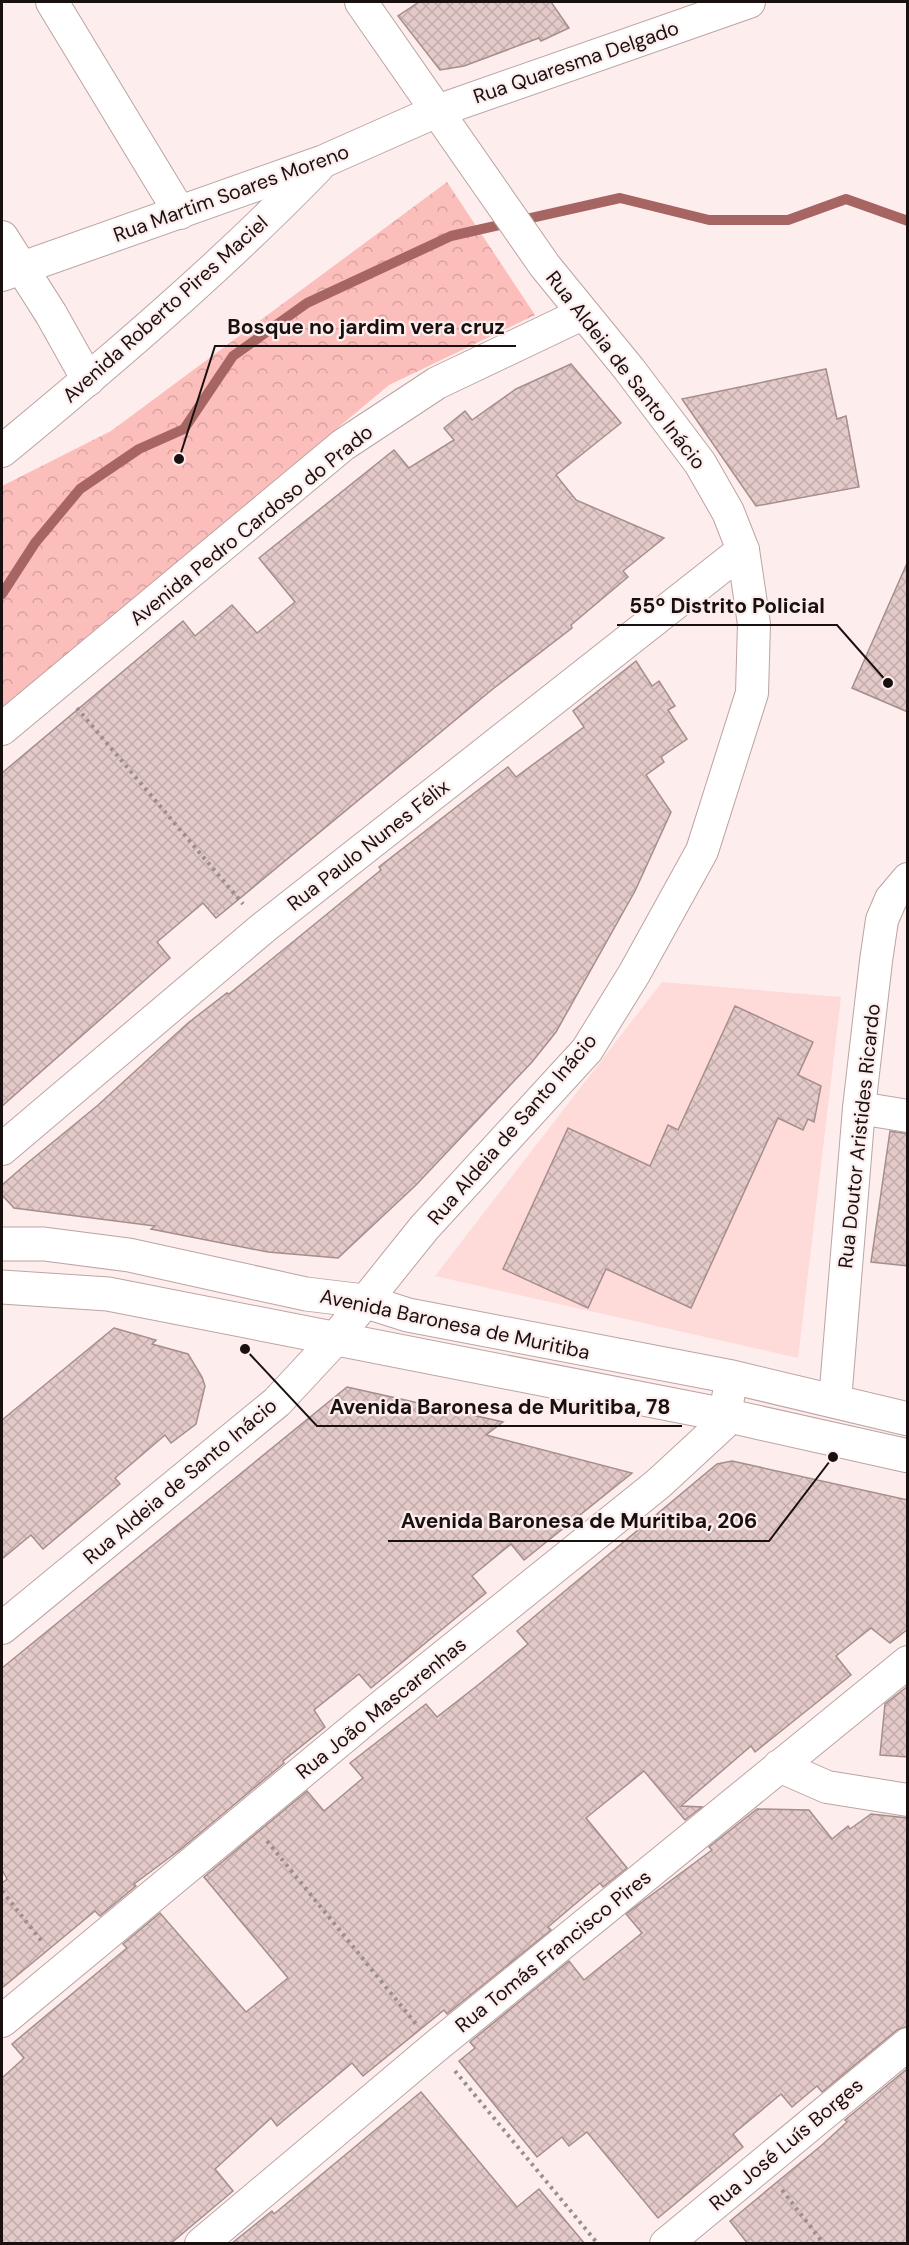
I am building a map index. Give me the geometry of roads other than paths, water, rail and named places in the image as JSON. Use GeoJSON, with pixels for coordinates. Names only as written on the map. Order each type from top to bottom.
{"type":"FeatureCollection","features":[{"type":"Feature","properties":{"kind":"main road","name":"Avenida Baronesa de Muritiba"},"geometry":{"type":"LineString","coordinates":[[2,1244],[44,1244],[129,1255],[306,1294],[364,1301],[408,1315],[732,1377],[908,1419]]}},
{"type":"Feature","properties":{"kind":"main road","name":"Avenida Baronesa de Muritiba"},"geometry":{"type":"LineString","coordinates":[[2,1287],[108,1294],[725,1415],[908,1456]]}},
{"type":"Feature","properties":{"kind":"street"},"geometry":{"type":"LineString","coordinates":[[52,2],[180,213]]}},
{"type":"Feature","properties":{"kind":"street","name":"Rua Aldeia de Santo Inácio"},"geometry":{"type":"LineString","coordinates":[[2,1628],[277,1402],[334,1340],[424,1228],[586,1050],[634,974],[702,851],[752,693],[754,624],[743,550],[728,512],[700,463],[629,369],[545,266],[361,2]]}},
{"type":"Feature","properties":{"kind":"street","name":"Rua Quaresma Delgado"},"geometry":{"type":"LineString","coordinates":[[437,111],[701,10],[749,2]]}},
{"type":"Feature","properties":{"kind":"street","name":"Rua Martim Soares Moreno"},"geometry":{"type":"LineString","coordinates":[[12,271],[324,161],[437,111]]}},
{"type":"Feature","properties":{"kind":"street","name":"Avenida Roberto Pires Maciel"},"geometry":{"type":"LineString","coordinates":[[2,451],[88,380],[222,262],[324,161]]}},
{"type":"Feature","properties":{"kind":"street"},"geometry":{"type":"LineString","coordinates":[[2,237],[12,271],[88,380]]}},
{"type":"Feature","properties":{"kind":"street","name":"Avenida Pedro Cardoso do Prado"},"geometry":{"type":"LineString","coordinates":[[2,729],[343,445],[437,383],[582,314]]}},
{"type":"Feature","properties":{"kind":"street","name":"Rua Paulo Nunes Félix"},"geometry":{"type":"LineString","coordinates":[[2,1149],[263,928],[743,550]]}},
{"type":"Feature","properties":{"kind":"street","name":"Rua Doutor Aristides Ricardo"},"geometry":{"type":"LineString","coordinates":[[835,1401],[860,1108],[882,920],[891,899],[908,879]]}},
{"type":"Feature","properties":{"kind":"street"},"geometry":{"type":"LineString","coordinates":[[860,1108],[908,1116]]}},
{"type":"Feature","properties":{"kind":"street","name":"Rua João Mascarenhas"},"geometry":{"type":"LineString","coordinates":[[2,2021],[63,1968],[658,1484],[723,1424],[732,1377]]}},
{"type":"Feature","properties":{"kind":"street","name":"Rua Tomás Francisco Pires"},"geometry":{"type":"LineString","coordinates":[[201,2244],[444,2040],[908,1662]]}},
{"type":"Feature","properties":{"kind":"street"},"geometry":{"type":"LineString","coordinates":[[779,1766],[827,1787],[908,1800]]}},
{"type":"Feature","properties":{"kind":"street","name":"Rua José Luís Borges"},"geometry":{"type":"LineString","coordinates":[[666,2244],[908,2044]]}},
{"type":"Feature","properties":{"kind":"waterway"},"geometry":{"type":"LineString","coordinates":[[2,594],[35,543],[80,489],[139,449],[184,429],[233,356],[307,303],[451,236],[620,198],[709,220],[788,220],[846,199],[908,221]]}},
{"type":"Feature","properties":{"kind":"place","name":"Bosque no jardim vera cruz"},"geometry":{"type":"Point","coordinates":[179,459]}},
{"type":"Feature","properties":{"kind":"place","name":"55º Distrito Policial"},"geometry":{"type":"Point","coordinates":[888,683]}},
{"type":"Feature","properties":{"kind":"place","name":"Avenida Baronesa de Muritiba, 78"},"geometry":{"type":"Point","coordinates":[245,1349]}},
{"type":"Feature","properties":{"kind":"place","name":"Avenida Baronesa de Muritiba, 206"},"geometry":{"type":"Point","coordinates":[833,1457]}}]}
